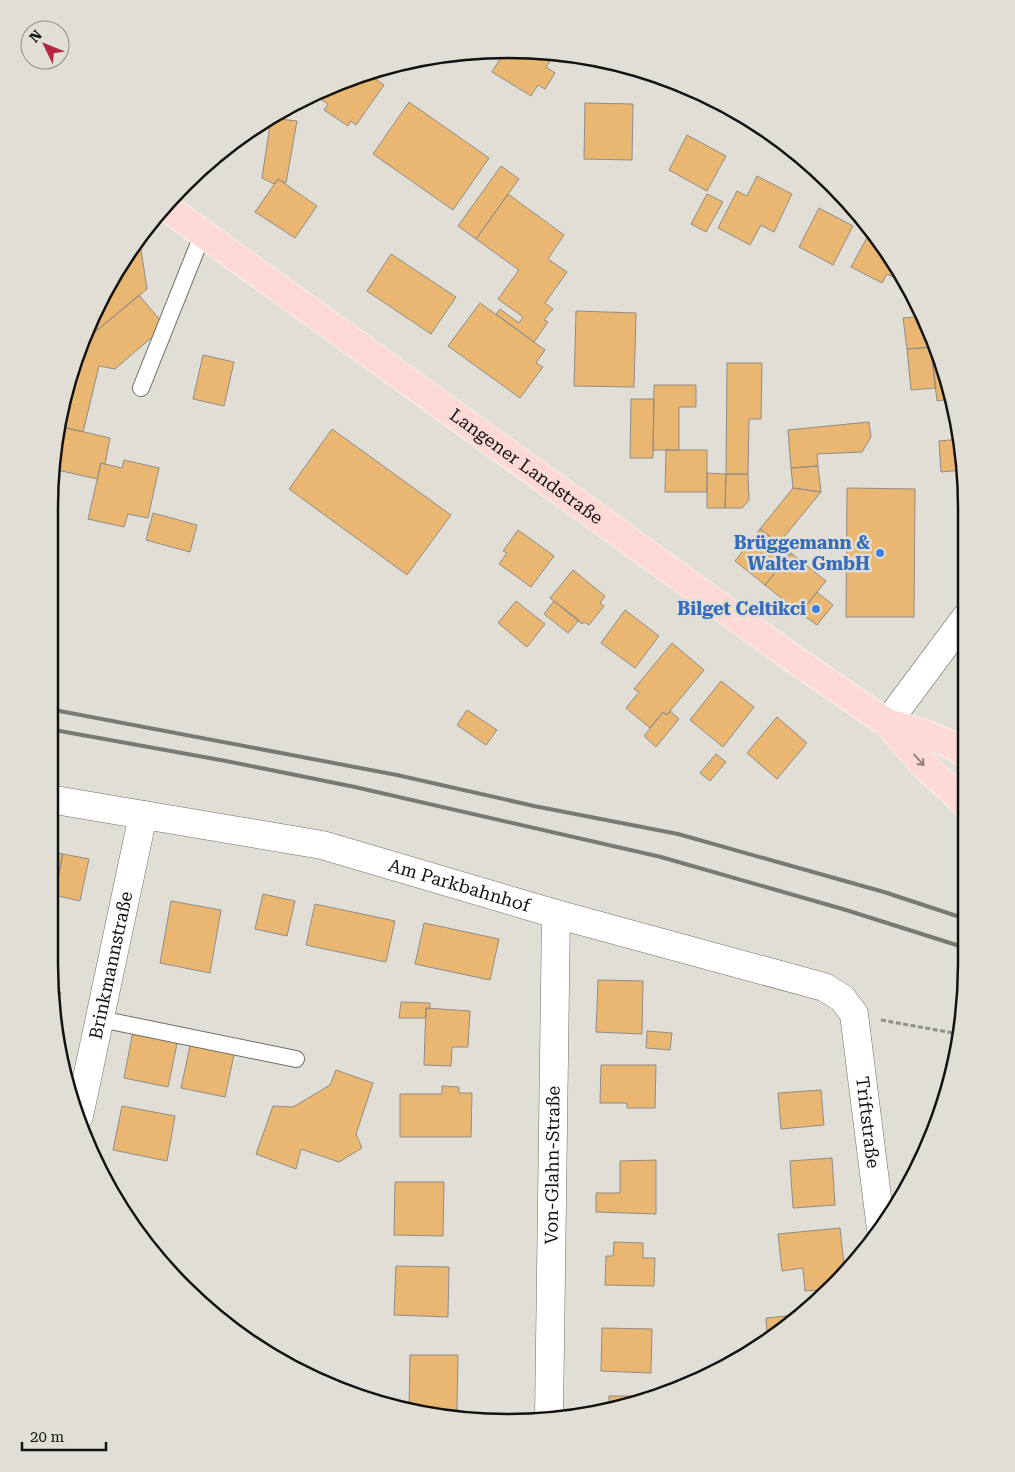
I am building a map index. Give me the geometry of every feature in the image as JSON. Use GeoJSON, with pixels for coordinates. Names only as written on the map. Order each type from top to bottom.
{"type":"FeatureCollection","features":[{"type":"Feature","properties":{"kind":"main road","name":"Langener Landstraße"},"geometry":{"type":"LineString","coordinates":[[170,210],[781,650],[887,723],[925,766],[958,797]]}},
{"type":"Feature","properties":{"kind":"main road","name":"Langener Landstraße"},"geometry":{"type":"LineString","coordinates":[[887,723],[918,731],[958,748]]}},
{"type":"Feature","properties":{"kind":"street"},"geometry":{"type":"LineString","coordinates":[[887,723],[958,628]]}},
{"type":"Feature","properties":{"kind":"street","name":"Am Parkbahnhof"},"geometry":{"type":"LineString","coordinates":[[58,801],[322,845],[556,914],[824,987],[842,998],[854,1014]]}},
{"type":"Feature","properties":{"kind":"street","name":"Brinkmannstraße"},"geometry":{"type":"LineString","coordinates":[[81,1108],[143,815]]}},
{"type":"Feature","properties":{"kind":"street","name":"Von-Glahn-Straße"},"geometry":{"type":"LineString","coordinates":[[549,1413],[556,914]]}},
{"type":"Feature","properties":{"kind":"street","name":"Triftstraße"},"geometry":{"type":"LineString","coordinates":[[854,1014],[880,1218]]}},
{"type":"Feature","properties":{"kind":"lane"},"geometry":{"type":"LineString","coordinates":[[141,388],[203,233]]}},
{"type":"Feature","properties":{"kind":"lane"},"geometry":{"type":"LineString","coordinates":[[100,1019],[296,1059]]}},
{"type":"Feature","properties":{"kind":"path"},"geometry":{"type":"LineString","coordinates":[[854,1014],[952,1033]]}},
{"type":"Feature","properties":{"kind":"building"},"geometry":{"type":"Polygon","coordinates":[[[501,58],[537,58],[551,59],[546,67],[555,73],[545,89],[538,85],[531,96],[492,72],[501,58]]]}},
{"type":"Feature","properties":{"kind":"building"},"geometry":{"type":"Polygon","coordinates":[[[374,78],[384,85],[356,125],[351,121],[348,126],[324,110],[328,104],[320,99],[363,81],[374,78]]]}},
{"type":"Feature","properties":{"kind":"building"},"geometry":{"type":"Polygon","coordinates":[[[409,102],[489,158],[453,210],[373,154],[409,102]]]}},
{"type":"Feature","properties":{"kind":"building"},"geometry":{"type":"Polygon","coordinates":[[[585,103],[633,104],[632,160],[584,159],[585,103]]]}},
{"type":"Feature","properties":{"kind":"building"},"geometry":{"type":"Polygon","coordinates":[[[281,119],[297,121],[286,183],[278,179],[274,184],[262,178],[270,126],[281,119]]]}},
{"type":"Feature","properties":{"kind":"building"},"geometry":{"type":"Polygon","coordinates":[[[687,135],[726,156],[707,191],[669,170],[687,135]]]}},
{"type":"Feature","properties":{"kind":"building"},"geometry":{"type":"Polygon","coordinates":[[[501,166],[519,179],[476,239],[458,226],[501,166]]]}},
{"type":"Feature","properties":{"kind":"building"},"geometry":{"type":"Polygon","coordinates":[[[757,176],[792,194],[774,232],[761,225],[750,245],[718,228],[737,191],[747,196],[757,176]]]}},
{"type":"Feature","properties":{"kind":"building"},"geometry":{"type":"Polygon","coordinates":[[[278,179],[317,206],[295,238],[255,212],[278,179]]]}},
{"type":"Feature","properties":{"kind":"building"},"geometry":{"type":"Polygon","coordinates":[[[508,194],[564,235],[548,259],[567,272],[545,303],[553,309],[544,320],[548,322],[534,342],[496,314],[500,309],[519,323],[523,317],[498,299],[519,270],[476,239],[508,194]]]}},
{"type":"Feature","properties":{"kind":"building"},"geometry":{"type":"Polygon","coordinates":[[[707,194],[723,202],[706,232],[691,224],[707,194]]]}},
{"type":"Feature","properties":{"kind":"building"},"geometry":{"type":"Polygon","coordinates":[[[819,208],[853,226],[833,265],[799,247],[819,208]]]}},
{"type":"Feature","properties":{"kind":"building"},"geometry":{"type":"Polygon","coordinates":[[[867,237],[893,277],[887,274],[882,283],[851,267],[867,237]]]}},
{"type":"Feature","properties":{"kind":"building"},"geometry":{"type":"Polygon","coordinates":[[[141,247],[147,289],[92,334],[118,282],[141,247]]]}},
{"type":"Feature","properties":{"kind":"building"},"geometry":{"type":"Polygon","coordinates":[[[391,254],[456,297],[431,334],[367,291],[391,254]]]}},
{"type":"Feature","properties":{"kind":"building"},"geometry":{"type":"Polygon","coordinates":[[[139,295],[165,326],[115,369],[99,366],[83,432],[65,428],[81,363],[92,334],[139,295]]]}},
{"type":"Feature","properties":{"kind":"building"},"geometry":{"type":"Polygon","coordinates":[[[480,303],[545,350],[536,363],[543,367],[520,398],[448,346],[480,303]]]}},
{"type":"Feature","properties":{"kind":"building"},"geometry":{"type":"Polygon","coordinates":[[[576,311],[636,313],[634,387],[574,386],[576,311]]]}},
{"type":"Feature","properties":{"kind":"building"},"geometry":{"type":"Polygon","coordinates":[[[915,317],[928,347],[907,349],[903,318],[915,317]]]}},
{"type":"Feature","properties":{"kind":"building"},"geometry":{"type":"Polygon","coordinates":[[[928,347],[932,359],[936,388],[911,390],[907,349],[928,347]]]}},
{"type":"Feature","properties":{"kind":"building"},"geometry":{"type":"Polygon","coordinates":[[[203,355],[234,362],[224,406],[193,399],[203,355]]]}},
{"type":"Feature","properties":{"kind":"building"},"geometry":{"type":"Polygon","coordinates":[[[932,359],[944,400],[937,401],[932,359]]]}},
{"type":"Feature","properties":{"kind":"building"},"geometry":{"type":"Polygon","coordinates":[[[727,363],[762,363],[761,419],[749,419],[748,474],[726,474],[727,363]]]}},
{"type":"Feature","properties":{"kind":"building"},"geometry":{"type":"Polygon","coordinates":[[[654,385],[696,385],[696,407],[679,407],[679,450],[653,450],[654,385]]]}},
{"type":"Feature","properties":{"kind":"building"},"geometry":{"type":"Polygon","coordinates":[[[631,399],[654,399],[653,458],[630,458],[631,399]]]}},
{"type":"Feature","properties":{"kind":"building"},"geometry":{"type":"Polygon","coordinates":[[[869,422],[871,437],[862,452],[817,454],[818,466],[791,468],[788,430],[869,422]]]}},
{"type":"Feature","properties":{"kind":"building"},"geometry":{"type":"Polygon","coordinates":[[[65,427],[110,438],[105,464],[101,463],[97,479],[59,470],[65,427]]]}},
{"type":"Feature","properties":{"kind":"building"},"geometry":{"type":"Polygon","coordinates":[[[332,429],[451,515],[407,575],[289,489],[332,429]]]}},
{"type":"Feature","properties":{"kind":"building"},"geometry":{"type":"Polygon","coordinates":[[[952,440],[956,471],[941,472],[939,441],[952,440]]]}},
{"type":"Feature","properties":{"kind":"building"},"geometry":{"type":"Polygon","coordinates":[[[666,450],[707,450],[707,492],[665,492],[666,450]]]}},
{"type":"Feature","properties":{"kind":"building"},"geometry":{"type":"Polygon","coordinates":[[[124,460],[159,468],[148,518],[128,514],[124,527],[88,519],[101,463],[122,468],[124,460]]]}},
{"type":"Feature","properties":{"kind":"building"},"geometry":{"type":"Polygon","coordinates":[[[818,466],[821,492],[793,488],[791,468],[818,466]]]}},
{"type":"Feature","properties":{"kind":"building"},"geometry":{"type":"Polygon","coordinates":[[[707,473],[726,474],[725,508],[707,508],[707,473]]]}},
{"type":"Feature","properties":{"kind":"building"},"geometry":{"type":"Polygon","coordinates":[[[726,474],[748,474],[749,500],[742,508],[725,508],[726,474]]]}},
{"type":"Feature","properties":{"kind":"building"},"geometry":{"type":"Polygon","coordinates":[[[793,488],[821,492],[779,543],[760,529],[793,488]]]}},
{"type":"Feature","properties":{"kind":"building","name":"Brüggemann & Walter GmbH"},"geometry":{"type":"Polygon","coordinates":[[[847,488],[915,489],[914,617],[846,617],[847,488]]]}},
{"type":"Feature","properties":{"kind":"building"},"geometry":{"type":"Polygon","coordinates":[[[153,513],[197,525],[190,552],[146,540],[153,513]]]}},
{"type":"Feature","properties":{"kind":"building"},"geometry":{"type":"Polygon","coordinates":[[[760,529],[791,553],[765,585],[735,561],[760,529]]]}},
{"type":"Feature","properties":{"kind":"building"},"geometry":{"type":"Polygon","coordinates":[[[518,530],[554,556],[531,587],[499,564],[507,553],[503,551],[518,530]]]}},
{"type":"Feature","properties":{"kind":"building"},"geometry":{"type":"Polygon","coordinates":[[[791,553],[826,581],[800,613],[765,585],[791,553]]]}},
{"type":"Feature","properties":{"kind":"building"},"geometry":{"type":"Polygon","coordinates":[[[573,570],[605,596],[600,603],[604,606],[589,625],[584,622],[582,624],[550,598],[573,570]]]}},
{"type":"Feature","properties":{"kind":"building"},"geometry":{"type":"Polygon","coordinates":[[[817,592],[833,605],[817,625],[800,613],[817,592]]]}},
{"type":"Feature","properties":{"kind":"building"},"geometry":{"type":"Polygon","coordinates":[[[516,601],[545,624],[527,647],[498,623],[516,601]]]}},
{"type":"Feature","properties":{"kind":"building"},"geometry":{"type":"Polygon","coordinates":[[[554,601],[579,620],[568,633],[544,614],[554,601]]]}},
{"type":"Feature","properties":{"kind":"building"},"geometry":{"type":"Polygon","coordinates":[[[625,610],[659,636],[635,668],[601,643],[625,610]]]}},
{"type":"Feature","properties":{"kind":"building"},"geometry":{"type":"Polygon","coordinates":[[[672,643],[704,670],[667,715],[663,712],[650,728],[626,708],[639,692],[634,689],[672,643]]]}},
{"type":"Feature","properties":{"kind":"building"},"geometry":{"type":"Polygon","coordinates":[[[721,681],[754,707],[723,747],[690,720],[721,681]]]}},
{"type":"Feature","properties":{"kind":"building"},"geometry":{"type":"Polygon","coordinates":[[[467,710],[497,730],[486,745],[457,725],[467,710]]]}},
{"type":"Feature","properties":{"kind":"building"},"geometry":{"type":"Polygon","coordinates":[[[670,711],[679,719],[656,747],[644,736],[663,712],[667,715],[670,711]]]}},
{"type":"Feature","properties":{"kind":"building"},"geometry":{"type":"Polygon","coordinates":[[[777,717],[807,743],[777,779],[747,753],[777,717]]]}},
{"type":"Feature","properties":{"kind":"building"},"geometry":{"type":"Polygon","coordinates":[[[716,754],[726,762],[710,781],[700,773],[716,754]]]}},
{"type":"Feature","properties":{"kind":"building"},"geometry":{"type":"Polygon","coordinates":[[[58,853],[63,854],[58,877],[58,853]]]}},
{"type":"Feature","properties":{"kind":"building"},"geometry":{"type":"Polygon","coordinates":[[[63,854],[89,859],[80,901],[58,896],[58,877],[63,854]]]}},
{"type":"Feature","properties":{"kind":"building"},"geometry":{"type":"Polygon","coordinates":[[[263,894],[295,901],[287,936],[255,929],[263,894]]]}},
{"type":"Feature","properties":{"kind":"building"},"geometry":{"type":"Polygon","coordinates":[[[171,901],[221,910],[210,973],[160,963],[171,901]]]}},
{"type":"Feature","properties":{"kind":"building"},"geometry":{"type":"Polygon","coordinates":[[[315,904],[395,921],[386,962],[306,945],[315,904]]]}},
{"type":"Feature","properties":{"kind":"building"},"geometry":{"type":"Polygon","coordinates":[[[424,923],[499,939],[490,980],[415,964],[424,923]]]}},
{"type":"Feature","properties":{"kind":"building"},"geometry":{"type":"Polygon","coordinates":[[[598,980],[643,981],[642,1034],[596,1032],[598,980]]]}},
{"type":"Feature","properties":{"kind":"building"},"geometry":{"type":"Polygon","coordinates":[[[58,991],[61,992],[59,1002],[58,991]]]}},
{"type":"Feature","properties":{"kind":"building"},"geometry":{"type":"Polygon","coordinates":[[[401,1002],[430,1003],[430,1009],[426,1008],[426,1018],[399,1018],[401,1002]]]}},
{"type":"Feature","properties":{"kind":"building"},"geometry":{"type":"Polygon","coordinates":[[[426,1008],[470,1011],[468,1047],[452,1047],[451,1066],[424,1065],[426,1008]]]}},
{"type":"Feature","properties":{"kind":"building"},"geometry":{"type":"Polygon","coordinates":[[[133,1031],[178,1039],[168,1087],[124,1078],[133,1031]]]}},
{"type":"Feature","properties":{"kind":"building"},"geometry":{"type":"Polygon","coordinates":[[[647,1031],[672,1033],[670,1050],[646,1048],[647,1031]]]}},
{"type":"Feature","properties":{"kind":"building"},"geometry":{"type":"Polygon","coordinates":[[[191,1041],[235,1050],[225,1097],[181,1088],[191,1041]]]}},
{"type":"Feature","properties":{"kind":"building"},"geometry":{"type":"Polygon","coordinates":[[[601,1065],[656,1065],[655,1108],[627,1108],[627,1103],[600,1103],[601,1065]]]}},
{"type":"Feature","properties":{"kind":"building"},"geometry":{"type":"Polygon","coordinates":[[[336,1070],[373,1083],[356,1134],[362,1148],[339,1162],[301,1149],[296,1169],[256,1154],[273,1106],[293,1107],[330,1085],[336,1070]]]}},
{"type":"Feature","properties":{"kind":"building"},"geometry":{"type":"Polygon","coordinates":[[[442,1086],[459,1087],[459,1093],[472,1093],[471,1137],[400,1137],[400,1094],[442,1094],[442,1086]]]}},
{"type":"Feature","properties":{"kind":"building"},"geometry":{"type":"Polygon","coordinates":[[[821,1090],[824,1125],[781,1129],[778,1093],[821,1090]]]}},
{"type":"Feature","properties":{"kind":"building"},"geometry":{"type":"Polygon","coordinates":[[[122,1106],[175,1116],[167,1161],[113,1150],[122,1106]]]}},
{"type":"Feature","properties":{"kind":"building"},"geometry":{"type":"Polygon","coordinates":[[[832,1158],[835,1205],[793,1208],[790,1161],[832,1158]]]}},
{"type":"Feature","properties":{"kind":"building"},"geometry":{"type":"Polygon","coordinates":[[[656,1160],[656,1214],[596,1212],[596,1193],[620,1193],[620,1161],[656,1160]]]}},
{"type":"Feature","properties":{"kind":"building"},"geometry":{"type":"Polygon","coordinates":[[[395,1182],[444,1182],[443,1236],[394,1235],[395,1182]]]}},
{"type":"Feature","properties":{"kind":"building"},"geometry":{"type":"Polygon","coordinates":[[[840,1228],[844,1263],[818,1290],[805,1291],[803,1268],[782,1271],[778,1234],[840,1228]]]}},
{"type":"Feature","properties":{"kind":"building"},"geometry":{"type":"Polygon","coordinates":[[[614,1242],[643,1243],[643,1258],[655,1258],[654,1286],[605,1285],[606,1256],[613,1256],[614,1242]]]}},
{"type":"Feature","properties":{"kind":"building"},"geometry":{"type":"Polygon","coordinates":[[[396,1266],[449,1267],[448,1317],[394,1315],[396,1266]]]}},
{"type":"Feature","properties":{"kind":"building"},"geometry":{"type":"Polygon","coordinates":[[[789,1316],[767,1332],[766,1318],[789,1316]]]}},
{"type":"Feature","properties":{"kind":"building"},"geometry":{"type":"Polygon","coordinates":[[[602,1328],[652,1329],[651,1373],[601,1371],[602,1328]]]}},
{"type":"Feature","properties":{"kind":"building"},"geometry":{"type":"Polygon","coordinates":[[[410,1355],[458,1355],[457,1410],[441,1410],[409,1403],[410,1355]]]}},
{"type":"Feature","properties":{"kind":"building"},"geometry":{"type":"Polygon","coordinates":[[[609,1396],[634,1396],[624,1399],[609,1403],[609,1396]]]}},
{"type":"Feature","properties":{"kind":"railway"},"geometry":{"type":"LineString","coordinates":[[58,711],[397,775],[534,806],[678,834],[884,892],[958,916]]}},
{"type":"Feature","properties":{"kind":"railway"},"geometry":{"type":"LineString","coordinates":[[58,731],[355,787],[661,857],[846,910],[958,945]]}},
{"type":"Feature","properties":{"kind":"place","name":"Brüggemann & Walter GmbH"},"geometry":{"type":"Point","coordinates":[880,553]}},
{"type":"Feature","properties":{"kind":"place","name":"Bilget Celtikci"},"geometry":{"type":"Point","coordinates":[816,609]}}]}
